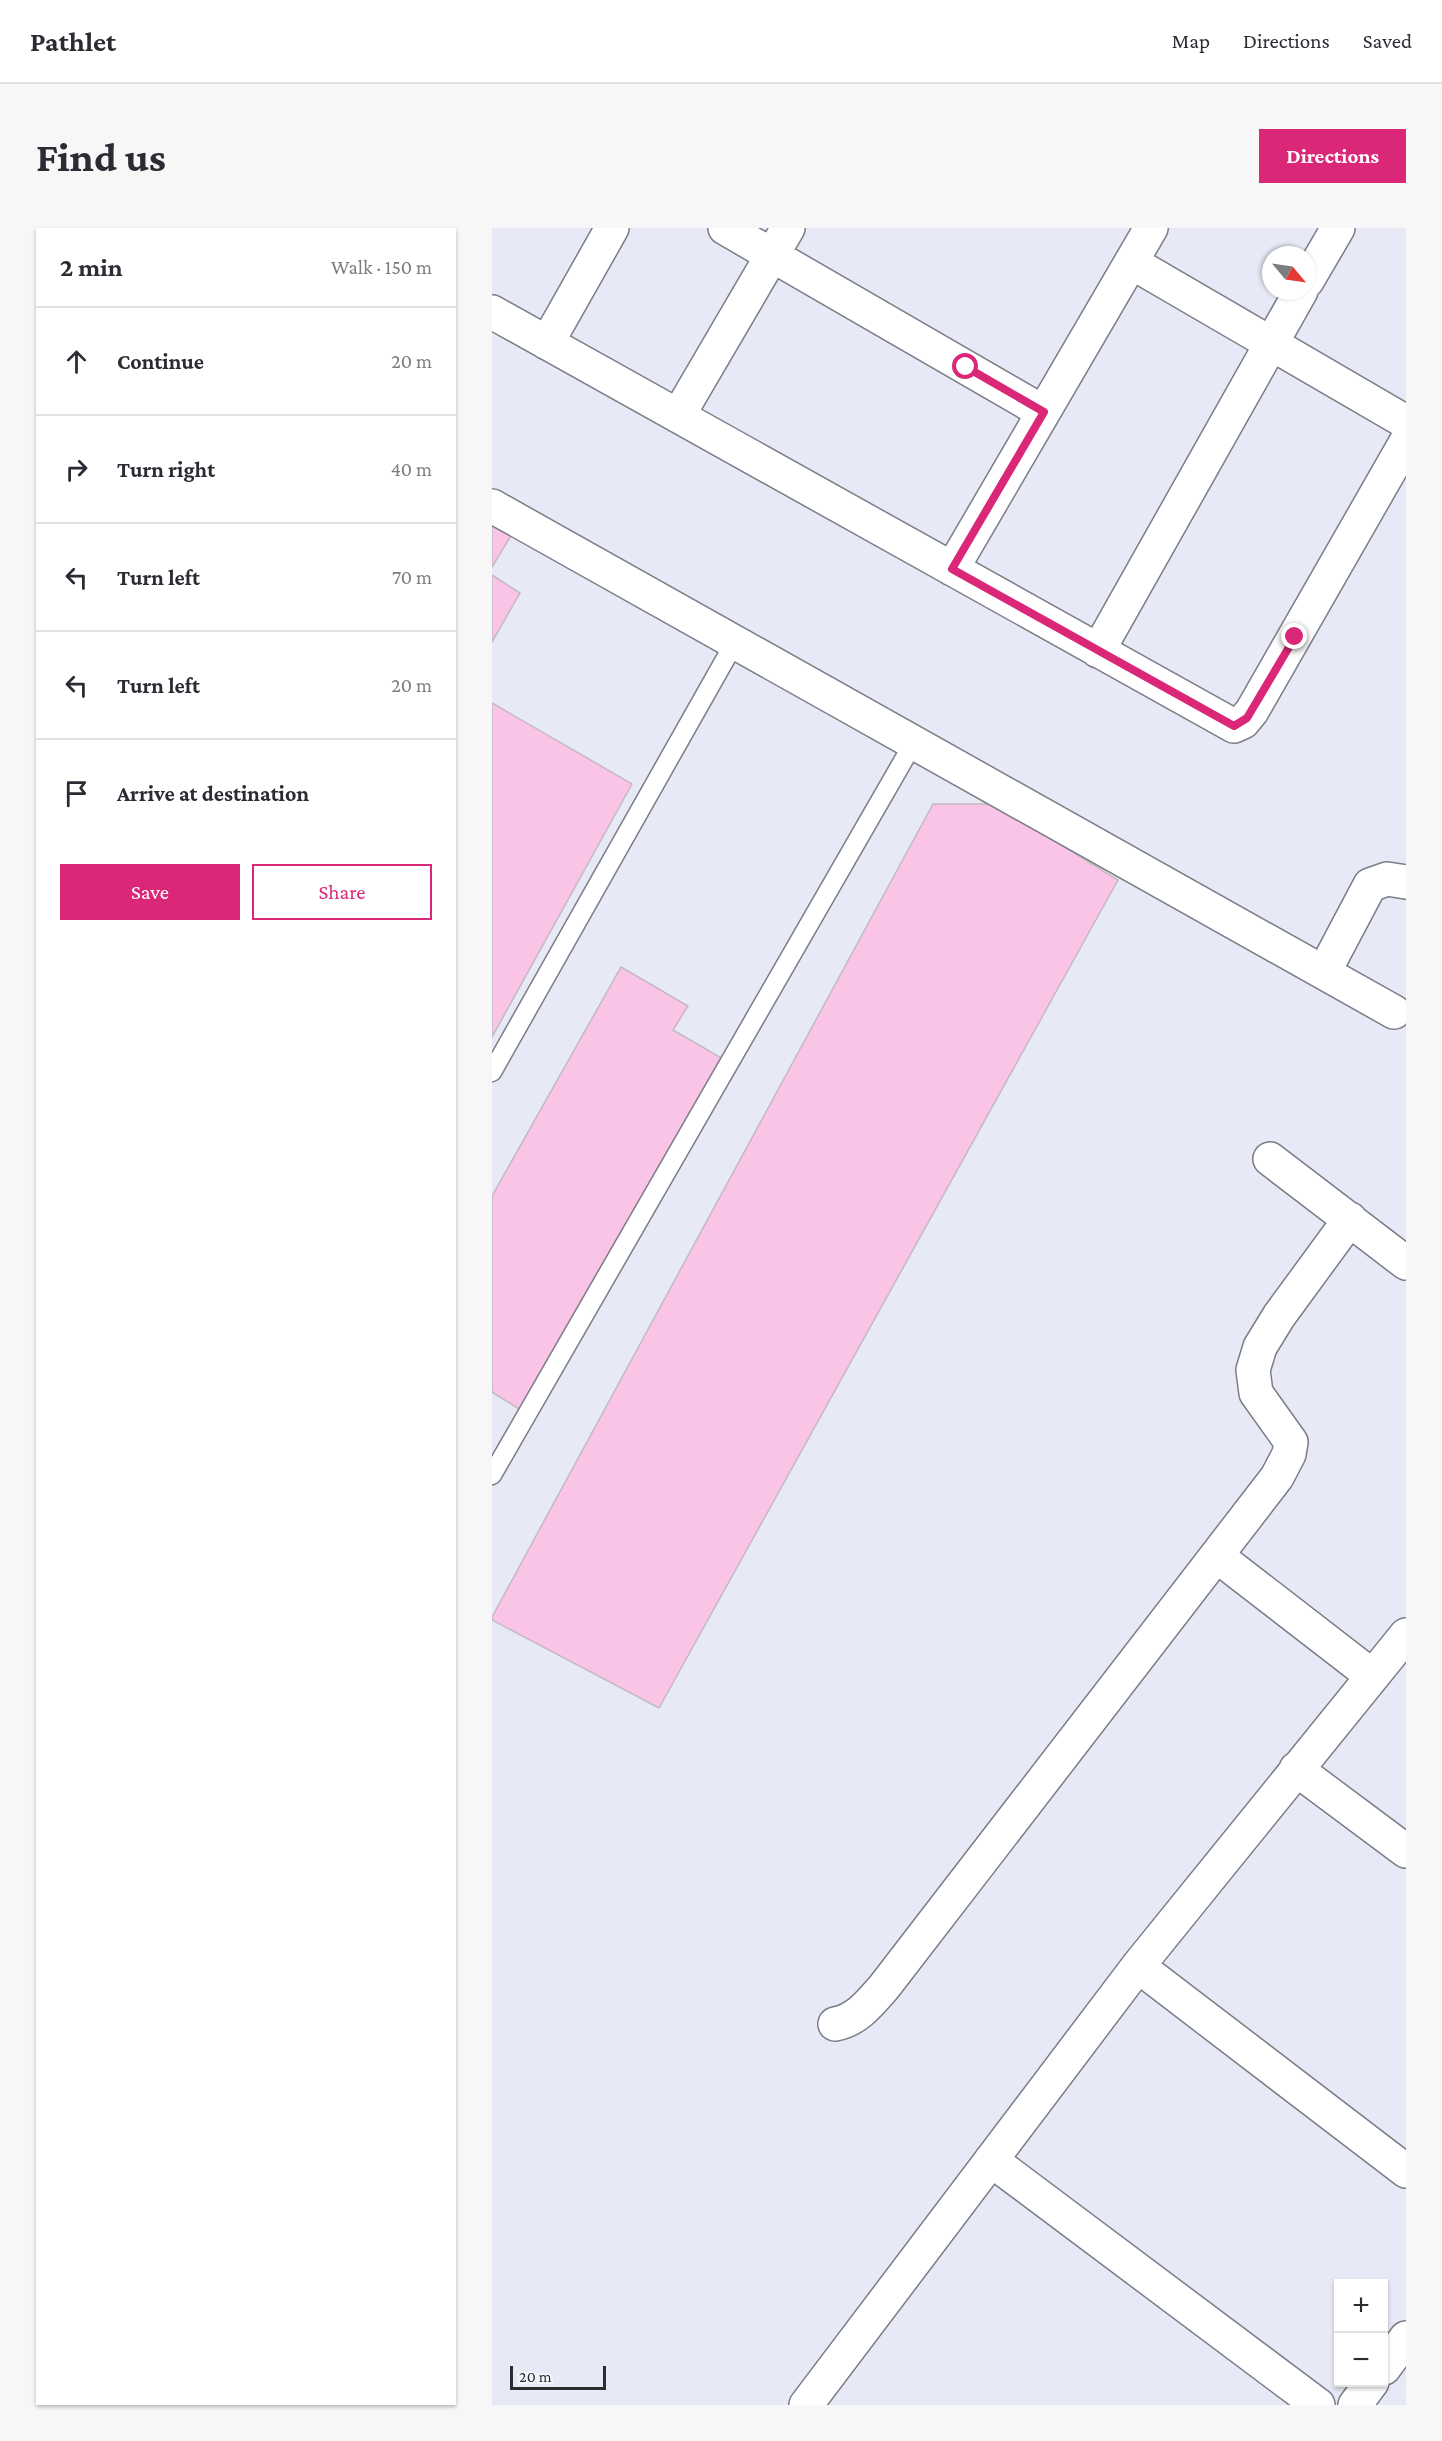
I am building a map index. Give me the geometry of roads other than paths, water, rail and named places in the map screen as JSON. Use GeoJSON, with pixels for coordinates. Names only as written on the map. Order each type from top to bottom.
{"type":"FeatureCollection","features":[{"type":"Feature","properties":{"kind":"street"},"geometry":{"type":"LineString","coordinates":[[547,343],[612,228]]}},
{"type":"Feature","properties":{"kind":"street"},"geometry":{"type":"LineString","coordinates":[[725,228],[780,241],[1044,412]]}},
{"type":"Feature","properties":{"kind":"street"},"geometry":{"type":"LineString","coordinates":[[952,569],[1151,228]]}},
{"type":"Feature","properties":{"kind":"street"},"geometry":{"type":"LineString","coordinates":[[1316,266],[1338,228]]}},
{"type":"Feature","properties":{"kind":"street"},"geometry":{"type":"LineString","coordinates":[[678,416],[780,241]]}},
{"type":"Feature","properties":{"kind":"street"},"geometry":{"type":"LineString","coordinates":[[1131,262],[1406,422]]}},
{"type":"Feature","properties":{"kind":"street"},"geometry":{"type":"LineString","coordinates":[[1098,651],[1296,300]]}},
{"type":"Feature","properties":{"kind":"street"},"geometry":{"type":"LineString","coordinates":[[492,312],[1234,726],[1244,722],[1328,582],[1406,442]]}},
{"type":"Feature","properties":{"kind":"street"},"geometry":{"type":"LineString","coordinates":[[492,506],[1394,1011]]}},
{"type":"Feature","properties":{"kind":"street"},"geometry":{"type":"LineString","coordinates":[[1324,972],[1370,885],[1387,879],[1406,882]]}},
{"type":"Feature","properties":{"kind":"street"},"geometry":{"type":"LineString","coordinates":[[1270,1159],[1406,1263]]}},
{"type":"Feature","properties":{"kind":"street"},"geometry":{"type":"LineString","coordinates":[[836,2024],[846,2022],[864,2010],[884,1987],[1271,1486],[1289,1454],[1291,1442],[1256,1393],[1253,1370],[1260,1347],[1279,1316],[1350,1219]]}},
{"type":"Feature","properties":{"kind":"street"},"geometry":{"type":"LineString","coordinates":[[1217,1556],[1371,1675]]}},
{"type":"Feature","properties":{"kind":"street"},"geometry":{"type":"LineString","coordinates":[[815,2402],[991,2160],[1138,1966],[1371,1675],[1406,1635]]}},
{"type":"Feature","properties":{"kind":"street"},"geometry":{"type":"LineString","coordinates":[[1296,1769],[1406,1851]]}},
{"type":"Feature","properties":{"kind":"street"},"geometry":{"type":"LineString","coordinates":[[1138,1966],[1406,2172]]}},
{"type":"Feature","properties":{"kind":"street"},"geometry":{"type":"LineString","coordinates":[[991,2160],[1318,2405]]}},
{"type":"Feature","properties":{"kind":"street"},"geometry":{"type":"LineString","coordinates":[[1388,2361],[1406,2338]]}},
{"type":"Feature","properties":{"kind":"street"},"geometry":{"type":"LineString","coordinates":[[1355,2405],[1368,2387]]}},
{"type":"Feature","properties":{"kind":"lane"},"geometry":{"type":"LineString","coordinates":[[492,1072],[735,642]]}},
{"type":"Feature","properties":{"kind":"lane"},"geometry":{"type":"LineString","coordinates":[[492,1475],[914,742]]}}]}
